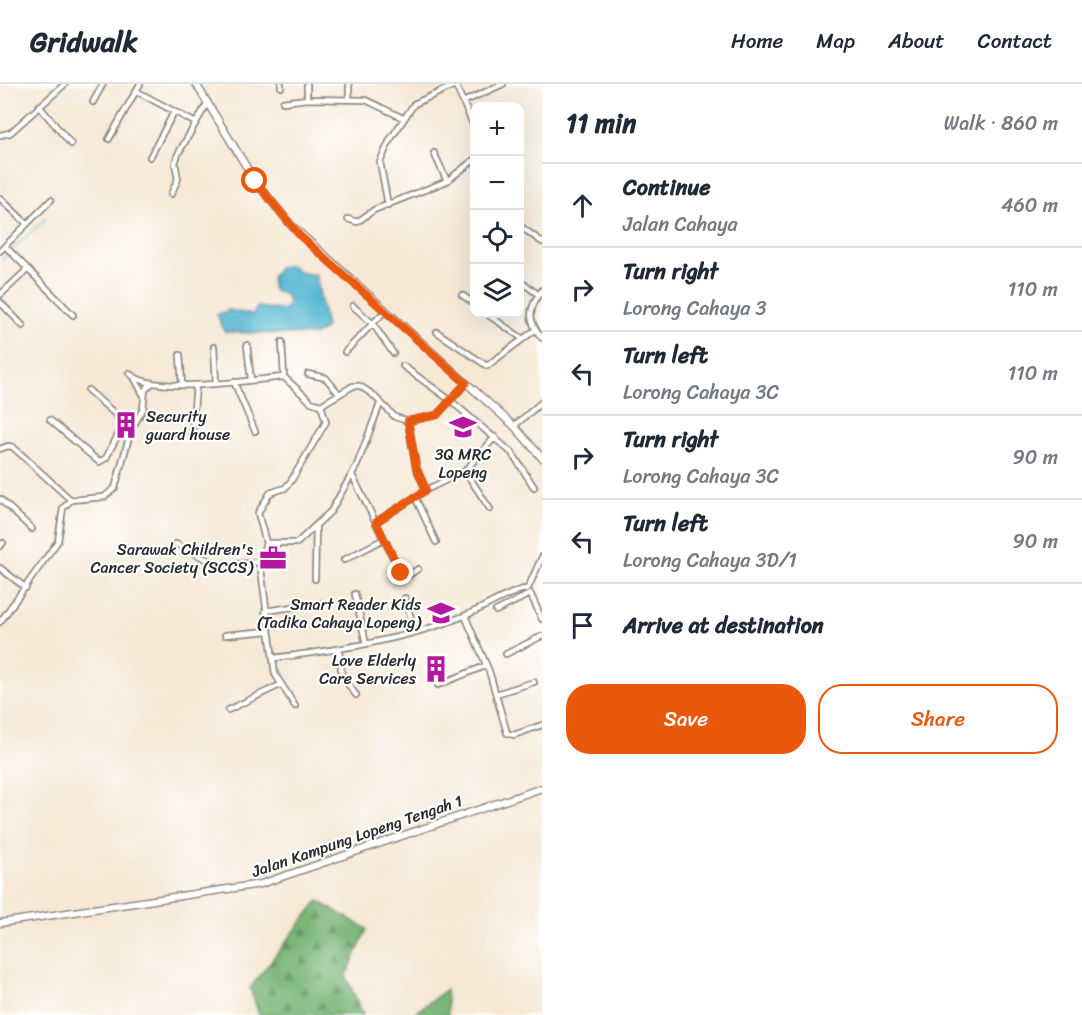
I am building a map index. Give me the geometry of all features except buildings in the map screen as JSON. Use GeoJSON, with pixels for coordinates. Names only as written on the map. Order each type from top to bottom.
{"type":"FeatureCollection","features":[{"type":"Feature","properties":{"kind":"street"},"geometry":{"type":"LineString","coordinates":[[0,135],[10,133],[65,84]]}},
{"type":"Feature","properties":{"kind":"street"},"geometry":{"type":"LineString","coordinates":[[93,102],[103,84]]}},
{"type":"Feature","properties":{"kind":"street"},"geometry":{"type":"LineString","coordinates":[[109,139],[140,84]]}},
{"type":"Feature","properties":{"kind":"street"},"geometry":{"type":"LineString","coordinates":[[196,84],[255,181],[281,214],[310,245],[514,426],[542,458]]}},
{"type":"Feature","properties":{"kind":"street"},"geometry":{"type":"LineString","coordinates":[[307,84],[307,99]]}},
{"type":"Feature","properties":{"kind":"street"},"geometry":{"type":"LineString","coordinates":[[349,84],[349,98]]}},
{"type":"Feature","properties":{"kind":"street"},"geometry":{"type":"LineString","coordinates":[[388,205],[380,162],[403,118],[414,104],[455,84],[470,119]]}},
{"type":"Feature","properties":{"kind":"street"},"geometry":{"type":"LineString","coordinates":[[463,102],[503,84]]}},
{"type":"Feature","properties":{"kind":"street"},"geometry":{"type":"LineString","coordinates":[[136,91],[194,122]]}},
{"type":"Feature","properties":{"kind":"street"},"geometry":{"type":"LineString","coordinates":[[283,102],[307,99],[366,100],[403,118]]}},
{"type":"Feature","properties":{"kind":"street"},"geometry":{"type":"LineString","coordinates":[[171,194],[178,179],[177,158],[194,122],[208,102]]}},
{"type":"Feature","properties":{"kind":"street"},"geometry":{"type":"LineString","coordinates":[[39,106],[71,144]]}},
{"type":"Feature","properties":{"kind":"street"},"geometry":{"type":"LineString","coordinates":[[150,157],[174,112]]}},
{"type":"Feature","properties":{"kind":"street"},"geometry":{"type":"LineString","coordinates":[[434,153],[447,181]]}},
{"type":"Feature","properties":{"kind":"street"},"geometry":{"type":"LineString","coordinates":[[348,219],[357,222],[374,210],[447,181],[470,162]]}},
{"type":"Feature","properties":{"kind":"street"},"geometry":{"type":"LineString","coordinates":[[0,198],[27,224]]}},
{"type":"Feature","properties":{"kind":"street"},"geometry":{"type":"LineString","coordinates":[[0,251],[51,200]]}},
{"type":"Feature","properties":{"kind":"street"},"geometry":{"type":"LineString","coordinates":[[524,229],[542,242]]}},
{"type":"Feature","properties":{"kind":"street"},"geometry":{"type":"LineString","coordinates":[[6,246],[73,315]]}},
{"type":"Feature","properties":{"kind":"street"},"geometry":{"type":"LineString","coordinates":[[0,295],[28,269]]}},
{"type":"Feature","properties":{"kind":"street"},"geometry":{"type":"LineString","coordinates":[[524,284],[540,292],[531,307],[530,318],[535,330],[542,338]]}},
{"type":"Feature","properties":{"kind":"street"},"geometry":{"type":"LineString","coordinates":[[462,295],[470,301]]}},
{"type":"Feature","properties":{"kind":"street"},"geometry":{"type":"LineString","coordinates":[[0,302],[23,326]]}},
{"type":"Feature","properties":{"kind":"street"},"geometry":{"type":"LineString","coordinates":[[353,306],[373,324],[393,353]]}},
{"type":"Feature","properties":{"kind":"street"},"geometry":{"type":"LineString","coordinates":[[345,352],[385,311]]}},
{"type":"Feature","properties":{"kind":"street"},"geometry":{"type":"LineString","coordinates":[[494,318],[523,339]]}},
{"type":"Feature","properties":{"kind":"street"},"geometry":{"type":"LineString","coordinates":[[437,332],[488,366],[535,330]]}},
{"type":"Feature","properties":{"kind":"street"},"geometry":{"type":"LineString","coordinates":[[282,342],[284,377],[311,402],[321,405],[353,386],[360,386],[372,394],[395,417],[408,421],[437,415],[466,383]]}},
{"type":"Feature","properties":{"kind":"street"},"geometry":{"type":"LineString","coordinates":[[247,345],[251,380]]}},
{"type":"Feature","properties":{"kind":"street"},"geometry":{"type":"LineString","coordinates":[[214,347],[216,383]]}},
{"type":"Feature","properties":{"kind":"street"},"geometry":{"type":"LineString","coordinates":[[180,355],[182,385]]}},
{"type":"Feature","properties":{"kind":"street"},"geometry":{"type":"LineString","coordinates":[[403,366],[495,437],[512,453],[534,487]]}},
{"type":"Feature","properties":{"kind":"street"},"geometry":{"type":"LineString","coordinates":[[0,622],[58,541],[63,508],[71,500],[104,497],[110,494],[118,482],[133,428],[143,409],[143,394],[129,372]]}},
{"type":"Feature","properties":{"kind":"street"},"geometry":{"type":"LineString","coordinates":[[308,374],[326,378],[339,394]]}},
{"type":"Feature","properties":{"kind":"street"},"geometry":{"type":"LineString","coordinates":[[135,379],[152,383],[196,385],[284,377]]}},
{"type":"Feature","properties":{"kind":"street"},"geometry":{"type":"LineString","coordinates":[[234,382],[255,431]]}},
{"type":"Feature","properties":{"kind":"street"},"geometry":{"type":"LineString","coordinates":[[143,394],[152,383]]}},
{"type":"Feature","properties":{"kind":"street"},"geometry":{"type":"LineString","coordinates":[[192,434],[196,385]]}},
{"type":"Feature","properties":{"kind":"street"},"geometry":{"type":"LineString","coordinates":[[88,390],[123,423],[133,428]]}},
{"type":"Feature","properties":{"kind":"street"},"geometry":{"type":"LineString","coordinates":[[514,426],[542,402]]}},
{"type":"Feature","properties":{"kind":"street"},"geometry":{"type":"LineString","coordinates":[[267,543],[292,545],[316,527],[331,511],[352,476],[380,404]]}},
{"type":"Feature","properties":{"kind":"street"},"geometry":{"type":"LineString","coordinates":[[295,706],[275,674],[260,562],[267,543],[258,513],[270,493],[285,488],[291,481],[326,422],[321,405]]}},
{"type":"Feature","properties":{"kind":"street"},"geometry":{"type":"LineString","coordinates":[[50,420],[99,462],[106,458],[123,423]]}},
{"type":"Feature","properties":{"kind":"street"},"geometry":{"type":"LineString","coordinates":[[408,421],[416,467],[426,490]]}},
{"type":"Feature","properties":{"kind":"street"},"geometry":{"type":"LineString","coordinates":[[376,522],[426,490],[465,471],[495,437]]}},
{"type":"Feature","properties":{"kind":"street"},"geometry":{"type":"LineString","coordinates":[[0,449],[13,447],[71,500]]}},
{"type":"Feature","properties":{"kind":"street"},"geometry":{"type":"LineString","coordinates":[[465,471],[489,509]]}},
{"type":"Feature","properties":{"kind":"street"},"geometry":{"type":"LineString","coordinates":[[352,476],[401,573],[409,575],[418,568]]}},
{"type":"Feature","properties":{"kind":"street"},"geometry":{"type":"LineString","coordinates":[[415,497],[436,542]]}},
{"type":"Feature","properties":{"kind":"street"},"geometry":{"type":"LineString","coordinates":[[0,499],[32,529]]}},
{"type":"Feature","properties":{"kind":"street"},"geometry":{"type":"LineString","coordinates":[[315,579],[316,527]]}},
{"type":"Feature","properties":{"kind":"street"},"geometry":{"type":"LineString","coordinates":[[344,560],[384,539]]}},
{"type":"Feature","properties":{"kind":"street"},"geometry":{"type":"LineString","coordinates":[[176,544],[220,566],[260,562]]}},
{"type":"Feature","properties":{"kind":"street"},"geometry":{"type":"LineString","coordinates":[[274,658],[339,650],[415,632],[465,616],[528,588],[542,557]]}},
{"type":"Feature","properties":{"kind":"street"},"geometry":{"type":"LineString","coordinates":[[0,568],[26,588]]}},
{"type":"Feature","properties":{"kind":"street"},"geometry":{"type":"LineString","coordinates":[[528,588],[542,619]]}},
{"type":"Feature","properties":{"kind":"street"},"geometry":{"type":"LineString","coordinates":[[355,594],[366,644]]}},
{"type":"Feature","properties":{"kind":"street"},"geometry":{"type":"LineString","coordinates":[[496,611],[530,594]]}},
{"type":"Feature","properties":{"kind":"street"},"geometry":{"type":"LineString","coordinates":[[405,598],[415,632]]}},
{"type":"Feature","properties":{"kind":"street"},"geometry":{"type":"LineString","coordinates":[[265,611],[322,603]]}},
{"type":"Feature","properties":{"kind":"street"},"geometry":{"type":"LineString","coordinates":[[465,616],[496,694],[507,733],[514,735],[542,725]]}},
{"type":"Feature","properties":{"kind":"street"},"geometry":{"type":"LineString","coordinates":[[225,635],[268,630]]}},
{"type":"Feature","properties":{"kind":"street"},"geometry":{"type":"LineString","coordinates":[[506,654],[542,636]]}},
{"type":"Feature","properties":{"kind":"street"},"geometry":{"type":"LineString","coordinates":[[339,650],[342,676],[356,695]]}},
{"type":"Feature","properties":{"kind":"street"},"geometry":{"type":"LineString","coordinates":[[438,685],[485,666]]}},
{"type":"Feature","properties":{"kind":"street"},"geometry":{"type":"LineString","coordinates":[[496,694],[534,682]]}},
{"type":"Feature","properties":{"kind":"street"},"geometry":{"type":"LineString","coordinates":[[228,710],[280,685]]}},
{"type":"Feature","properties":{"kind":"street","name":"Jalan Kampung Lopeng Tengah 1"},"geometry":{"type":"LineString","coordinates":[[0,923],[261,884],[542,788]]}},
{"type":"Feature","properties":{"kind":"green space"},"geometry":{"type":"Polygon","coordinates":[[[318,901],[367,929],[346,976],[363,1015],[259,1015],[250,988],[318,901]]]}},
{"type":"Feature","properties":{"kind":"green space"},"geometry":{"type":"Polygon","coordinates":[[[446,990],[448,1015],[412,1015],[446,990]]]}},
{"type":"Feature","properties":{"kind":"water"},"geometry":{"type":"Polygon","coordinates":[[[291,265],[299,272],[316,275],[326,328],[315,335],[225,332],[217,315],[229,310],[253,315],[257,307],[283,310],[289,305],[285,294],[273,290],[271,279],[279,267],[291,265]]]}},
{"type":"Feature","properties":{"kind":"waterway"},"geometry":{"type":"LineString","coordinates":[[13,249],[47,217]]}},
{"type":"Feature","properties":{"kind":"waterway"},"geometry":{"type":"LineString","coordinates":[[0,262],[8,254]]}},
{"type":"Feature","properties":{"kind":"place","name":"Security guard house"},"geometry":{"type":"Point","coordinates":[126,425]}},
{"type":"Feature","properties":{"kind":"place","name":"3Q MRC Lopeng"},"geometry":{"type":"Point","coordinates":[463,427]}},
{"type":"Feature","properties":{"kind":"place","name":"Sarawak Children's Cancer Society (SCCS)"},"geometry":{"type":"Point","coordinates":[273,558]}},
{"type":"Feature","properties":{"kind":"place","name":"Smart Reader Kids (Tadika Cahaya Lopeng)"},"geometry":{"type":"Point","coordinates":[441,613]}},
{"type":"Feature","properties":{"kind":"place","name":"Love Elderly Care Services"},"geometry":{"type":"Point","coordinates":[436,669]}},
{"type":"Feature","properties":{"kind":"route"},"geometry":{"type":"LineString","coordinates":[[255,181],[300,236],[466,383],[437,415],[408,421],[416,467],[426,490],[405,501],[376,522],[401,573]]}}]}
